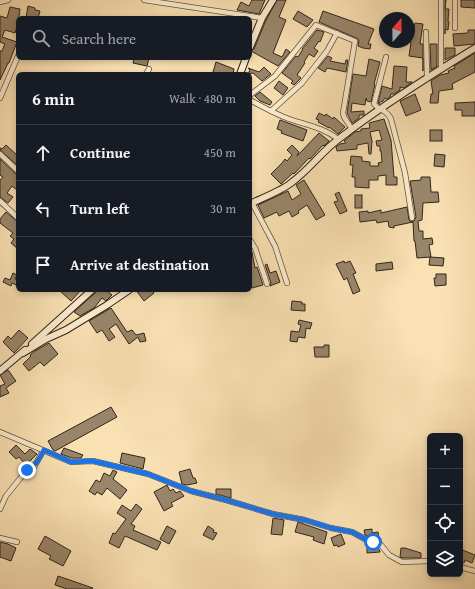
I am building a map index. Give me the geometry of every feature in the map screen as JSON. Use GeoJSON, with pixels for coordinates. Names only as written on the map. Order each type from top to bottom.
{"type":"FeatureCollection","features":[{"type":"Feature","properties":{"kind":"main road"},"geometry":{"type":"LineString","coordinates":[[252,42],[262,18],[273,0]]}},
{"type":"Feature","properties":{"kind":"main road"},"geometry":{"type":"LineString","coordinates":[[252,203],[290,184],[338,139],[427,77],[475,48]]}},
{"type":"Feature","properties":{"kind":"main road"},"geometry":{"type":"LineString","coordinates":[[241,72],[245,60]]}},
{"type":"Feature","properties":{"kind":"main road"},"geometry":{"type":"LineString","coordinates":[[23,353],[90,292]]}},
{"type":"Feature","properties":{"kind":"main road"},"geometry":{"type":"LineString","coordinates":[[0,370],[23,353],[46,339],[66,330],[126,292]]}},
{"type":"Feature","properties":{"kind":"street"},"geometry":{"type":"LineString","coordinates":[[0,2],[8,0]]}},
{"type":"Feature","properties":{"kind":"street"},"geometry":{"type":"LineString","coordinates":[[144,0],[249,16]]}},
{"type":"Feature","properties":{"kind":"street"},"geometry":{"type":"LineString","coordinates":[[441,0],[441,69]]}},
{"type":"Feature","properties":{"kind":"street"},"geometry":{"type":"LineString","coordinates":[[455,0],[455,28]]}},
{"type":"Feature","properties":{"kind":"street"},"geometry":{"type":"LineString","coordinates":[[252,16],[262,18]]}},
{"type":"Feature","properties":{"kind":"street"},"geometry":{"type":"LineString","coordinates":[[252,93],[275,76],[316,25],[355,41],[343,113],[352,129]]}},
{"type":"Feature","properties":{"kind":"street"},"geometry":{"type":"LineString","coordinates":[[426,32],[427,77]]}},
{"type":"Feature","properties":{"kind":"street"},"geometry":{"type":"LineString","coordinates":[[271,111],[302,83],[327,51],[337,33]]}},
{"type":"Feature","properties":{"kind":"street"},"geometry":{"type":"LineString","coordinates":[[386,57],[374,101],[376,106],[388,113],[391,119],[405,173],[412,218]]}},
{"type":"Feature","properties":{"kind":"street"},"geometry":{"type":"LineString","coordinates":[[0,98],[2,88],[16,60]]}},
{"type":"Feature","properties":{"kind":"street"},"geometry":{"type":"LineString","coordinates":[[252,101],[288,119],[329,132],[338,139]]}},
{"type":"Feature","properties":{"kind":"street"},"geometry":{"type":"LineString","coordinates":[[0,154],[16,169]]}},
{"type":"Feature","properties":{"kind":"street"},"geometry":{"type":"LineString","coordinates":[[0,201],[16,216]]}},
{"type":"Feature","properties":{"kind":"street"},"geometry":{"type":"LineString","coordinates":[[252,205],[275,246],[287,283]]}},
{"type":"Feature","properties":{"kind":"street"},"geometry":{"type":"LineString","coordinates":[[252,243],[267,284]]}},
{"type":"Feature","properties":{"kind":"street"},"geometry":{"type":"LineString","coordinates":[[0,432],[71,462],[93,461],[148,474],[191,491],[273,514],[305,520],[331,528],[352,532],[365,539],[377,542],[389,555],[402,562],[427,561]]}},
{"type":"Feature","properties":{"kind":"street"},"geometry":{"type":"LineString","coordinates":[[0,509],[10,491],[27,470],[34,467],[44,450]]}},
{"type":"Feature","properties":{"kind":"street"},"geometry":{"type":"LineString","coordinates":[[0,538],[17,542]]}},
{"type":"Feature","properties":{"kind":"street"},"geometry":{"type":"LineString","coordinates":[[463,568],[475,571]]}},
{"type":"Feature","properties":{"kind":"building"},"geometry":{"type":"Polygon","coordinates":[[[252,0],[265,0],[259,14],[237,10],[241,2],[249,6],[252,0]]]}},
{"type":"Feature","properties":{"kind":"building"},"geometry":{"type":"Polygon","coordinates":[[[277,0],[286,0],[279,17],[286,20],[273,53],[282,57],[286,49],[290,52],[278,66],[252,52],[277,0]]]}},
{"type":"Feature","properties":{"kind":"building"},"geometry":{"type":"Polygon","coordinates":[[[461,0],[475,0],[475,8],[461,7],[461,0]]]}},
{"type":"Feature","properties":{"kind":"building"},"geometry":{"type":"Polygon","coordinates":[[[28,6],[40,11],[39,16],[26,16],[28,6]]]}},
{"type":"Feature","properties":{"kind":"building"},"geometry":{"type":"Polygon","coordinates":[[[10,7],[20,9],[19,16],[16,16],[15,33],[5,30],[2,37],[16,42],[16,45],[0,80],[0,51],[2,51],[5,44],[0,42],[0,16],[7,18],[10,7]]]}},
{"type":"Feature","properties":{"kind":"building"},"geometry":{"type":"Polygon","coordinates":[[[445,9],[449,9],[448,30],[445,29],[445,9]]]}},
{"type":"Feature","properties":{"kind":"building"},"geometry":{"type":"Polygon","coordinates":[[[298,11],[313,20],[307,27],[293,19],[298,11]]]}},
{"type":"Feature","properties":{"kind":"building"},"geometry":{"type":"Polygon","coordinates":[[[323,11],[374,29],[368,44],[371,44],[370,49],[358,46],[359,40],[356,38],[319,22],[323,11]]]}},
{"type":"Feature","properties":{"kind":"building"},"geometry":{"type":"Polygon","coordinates":[[[415,23],[423,24],[420,44],[423,44],[423,58],[409,56],[410,48],[415,48],[415,23]]]}},
{"type":"Feature","properties":{"kind":"building"},"geometry":{"type":"Polygon","coordinates":[[[317,30],[324,32],[320,42],[319,41],[314,48],[318,51],[314,57],[309,54],[297,75],[301,78],[294,85],[291,83],[293,81],[282,73],[296,56],[298,57],[302,49],[317,30]]]}},
{"type":"Feature","properties":{"kind":"building"},"geometry":{"type":"Polygon","coordinates":[[[468,30],[475,30],[475,44],[454,46],[453,34],[468,33],[468,30]]]}},
{"type":"Feature","properties":{"kind":"building"},"geometry":{"type":"Polygon","coordinates":[[[430,44],[437,44],[437,66],[431,70],[430,44]]]}},
{"type":"Feature","properties":{"kind":"building"},"geometry":{"type":"Polygon","coordinates":[[[445,48],[455,48],[455,55],[445,60],[445,48]]]}},
{"type":"Feature","properties":{"kind":"building"},"geometry":{"type":"Polygon","coordinates":[[[475,53],[475,72],[452,84],[453,89],[439,91],[438,103],[430,103],[431,94],[433,94],[431,81],[440,75],[449,73],[448,71],[455,68],[454,66],[475,53]]]}},
{"type":"Feature","properties":{"kind":"building"},"geometry":{"type":"Polygon","coordinates":[[[328,56],[332,58],[330,61],[345,64],[346,60],[348,60],[346,72],[327,68],[325,72],[318,68],[328,56]]]}},
{"type":"Feature","properties":{"kind":"building"},"geometry":{"type":"Polygon","coordinates":[[[369,59],[380,62],[371,102],[367,101],[366,98],[365,105],[352,103],[351,112],[364,111],[364,115],[359,115],[359,118],[352,123],[347,113],[353,74],[366,76],[369,59]]]}},
{"type":"Feature","properties":{"kind":"building"},"geometry":{"type":"Polygon","coordinates":[[[134,60],[148,60],[147,66],[133,63],[134,60]]]}},
{"type":"Feature","properties":{"kind":"building"},"geometry":{"type":"Polygon","coordinates":[[[216,62],[234,69],[233,72],[213,72],[216,62]]]}},
{"type":"Feature","properties":{"kind":"building"},"geometry":{"type":"Polygon","coordinates":[[[394,66],[407,67],[406,82],[412,82],[404,88],[400,87],[400,90],[394,94],[391,94],[387,99],[385,98],[379,104],[382,86],[392,89],[394,66]]]}},
{"type":"Feature","properties":{"kind":"building"},"geometry":{"type":"Polygon","coordinates":[[[264,67],[271,74],[262,81],[252,72],[249,72],[250,70],[248,68],[259,72],[264,67]]]}},
{"type":"Feature","properties":{"kind":"building"},"geometry":{"type":"Polygon","coordinates":[[[279,81],[288,88],[283,95],[274,88],[279,81]]]}},
{"type":"Feature","properties":{"kind":"building"},"geometry":{"type":"Polygon","coordinates":[[[260,92],[272,102],[270,105],[260,101],[255,96],[260,92]]]}},
{"type":"Feature","properties":{"kind":"building"},"geometry":{"type":"Polygon","coordinates":[[[415,94],[421,110],[406,116],[400,101],[415,94]]]}},
{"type":"Feature","properties":{"kind":"building"},"geometry":{"type":"Polygon","coordinates":[[[475,102],[475,116],[462,116],[462,110],[455,110],[455,103],[475,102]]]}},
{"type":"Feature","properties":{"kind":"building"},"geometry":{"type":"Polygon","coordinates":[[[319,113],[325,116],[326,114],[333,119],[334,117],[345,127],[338,134],[329,127],[318,122],[319,120],[316,119],[319,113]]]}},
{"type":"Feature","properties":{"kind":"building"},"geometry":{"type":"Polygon","coordinates":[[[384,119],[391,140],[394,177],[397,177],[397,185],[386,185],[386,175],[378,176],[378,180],[369,180],[369,188],[355,187],[355,177],[352,177],[353,165],[350,165],[351,156],[362,157],[362,161],[370,162],[370,166],[379,166],[378,163],[382,162],[381,151],[380,146],[377,146],[376,141],[382,140],[379,130],[370,132],[372,141],[371,154],[369,154],[368,143],[357,145],[357,149],[337,151],[336,147],[340,144],[346,143],[344,141],[355,132],[361,131],[361,129],[370,128],[369,123],[384,119]]]}},
{"type":"Feature","properties":{"kind":"building"},"geometry":{"type":"Polygon","coordinates":[[[280,120],[307,130],[303,141],[281,133],[282,131],[277,129],[280,120]]]}},
{"type":"Feature","properties":{"kind":"building"},"geometry":{"type":"Polygon","coordinates":[[[430,130],[442,130],[442,141],[430,141],[430,130]]]}},
{"type":"Feature","properties":{"kind":"building"},"geometry":{"type":"Polygon","coordinates":[[[319,133],[329,141],[324,146],[323,145],[310,159],[309,158],[294,174],[293,173],[281,184],[271,174],[285,159],[287,161],[292,155],[287,150],[292,145],[299,152],[297,156],[319,133]]]}},
{"type":"Feature","properties":{"kind":"building"},"geometry":{"type":"Polygon","coordinates":[[[6,145],[16,154],[16,164],[0,150],[0,148],[2,149],[6,145]]]}},
{"type":"Feature","properties":{"kind":"building"},"geometry":{"type":"Polygon","coordinates":[[[435,154],[445,155],[444,167],[434,166],[435,154]]]}},
{"type":"Feature","properties":{"kind":"building"},"geometry":{"type":"Polygon","coordinates":[[[0,159],[16,174],[16,189],[12,186],[7,193],[13,197],[8,203],[0,197],[0,180],[3,177],[0,175],[0,159]]]}},
{"type":"Feature","properties":{"kind":"building"},"geometry":{"type":"Polygon","coordinates":[[[421,177],[430,177],[431,192],[438,192],[439,202],[423,203],[422,220],[418,221],[419,231],[423,231],[423,239],[432,238],[433,244],[429,245],[431,257],[417,258],[413,222],[394,226],[394,228],[389,227],[388,221],[377,223],[376,220],[360,222],[359,212],[368,211],[368,213],[381,210],[381,213],[407,207],[409,220],[411,222],[414,221],[416,217],[410,181],[421,180],[421,177]]]}},
{"type":"Feature","properties":{"kind":"building"},"geometry":{"type":"Polygon","coordinates":[[[304,180],[325,215],[316,220],[307,205],[298,211],[299,213],[292,217],[289,211],[279,216],[277,212],[264,218],[258,205],[288,191],[292,200],[301,194],[296,185],[304,180]]]}},
{"type":"Feature","properties":{"kind":"building"},"geometry":{"type":"Polygon","coordinates":[[[339,192],[347,211],[340,214],[334,202],[338,201],[335,194],[339,192]]]}},
{"type":"Feature","properties":{"kind":"building"},"geometry":{"type":"Polygon","coordinates":[[[355,195],[362,195],[362,208],[355,208],[355,195]]]}},
{"type":"Feature","properties":{"kind":"building"},"geometry":{"type":"Polygon","coordinates":[[[6,212],[16,220],[16,247],[11,243],[14,239],[10,236],[13,233],[0,223],[0,219],[6,212]]]}},
{"type":"Feature","properties":{"kind":"building"},"geometry":{"type":"Polygon","coordinates":[[[252,252],[255,268],[257,267],[263,285],[252,288],[252,252]]]}},
{"type":"Feature","properties":{"kind":"building"},"geometry":{"type":"Polygon","coordinates":[[[430,257],[444,258],[443,266],[429,265],[430,257]]]}},
{"type":"Feature","properties":{"kind":"building"},"geometry":{"type":"Polygon","coordinates":[[[344,261],[345,263],[350,261],[356,273],[353,274],[360,291],[353,294],[347,278],[344,280],[336,264],[344,261]]]}},
{"type":"Feature","properties":{"kind":"building"},"geometry":{"type":"Polygon","coordinates":[[[392,262],[393,269],[376,271],[376,264],[392,262]]]}},
{"type":"Feature","properties":{"kind":"building"},"geometry":{"type":"Polygon","coordinates":[[[267,264],[270,273],[276,271],[280,282],[270,286],[271,283],[265,265],[267,264]]]}},
{"type":"Feature","properties":{"kind":"building"},"geometry":{"type":"Polygon","coordinates":[[[13,273],[16,274],[16,285],[12,283],[11,286],[3,282],[5,278],[10,280],[13,273]]]}},
{"type":"Feature","properties":{"kind":"building"},"geometry":{"type":"Polygon","coordinates":[[[436,274],[446,274],[446,285],[435,286],[434,278],[436,278],[436,274]]]}},
{"type":"Feature","properties":{"kind":"building"},"geometry":{"type":"Polygon","coordinates":[[[61,292],[79,292],[71,301],[61,292]]]}},
{"type":"Feature","properties":{"kind":"building"},"geometry":{"type":"Polygon","coordinates":[[[108,292],[112,295],[106,301],[102,298],[94,308],[80,316],[74,312],[95,293],[108,292]]]}},
{"type":"Feature","properties":{"kind":"building"},"geometry":{"type":"Polygon","coordinates":[[[137,292],[153,292],[154,293],[144,301],[137,292]]]}},
{"type":"Feature","properties":{"kind":"building"},"geometry":{"type":"Polygon","coordinates":[[[292,301],[302,302],[302,304],[305,304],[305,311],[291,310],[292,301]]]}},
{"type":"Feature","properties":{"kind":"building"},"geometry":{"type":"Polygon","coordinates":[[[111,308],[127,332],[132,330],[136,335],[144,333],[146,341],[140,342],[138,337],[129,344],[116,324],[109,329],[115,337],[109,341],[102,330],[97,333],[89,321],[111,308]]]}},
{"type":"Feature","properties":{"kind":"building"},"geometry":{"type":"Polygon","coordinates":[[[299,320],[312,323],[310,329],[306,328],[305,338],[298,337],[297,342],[290,341],[291,331],[299,332],[301,325],[298,324],[299,320]]]}},
{"type":"Feature","properties":{"kind":"building"},"geometry":{"type":"Polygon","coordinates":[[[19,330],[28,338],[14,353],[3,342],[8,336],[11,339],[19,330]]]}},
{"type":"Feature","properties":{"kind":"building"},"geometry":{"type":"Polygon","coordinates":[[[49,343],[58,354],[44,366],[40,362],[29,371],[23,364],[31,356],[30,355],[49,343]]]}},
{"type":"Feature","properties":{"kind":"building"},"geometry":{"type":"Polygon","coordinates":[[[324,345],[329,345],[329,357],[315,357],[314,347],[324,347],[324,345]]]}},
{"type":"Feature","properties":{"kind":"building"},"geometry":{"type":"Polygon","coordinates":[[[8,370],[16,381],[6,388],[9,393],[0,397],[0,386],[5,384],[0,375],[8,370]]]}},
{"type":"Feature","properties":{"kind":"building"},"geometry":{"type":"Polygon","coordinates":[[[111,407],[117,417],[55,451],[53,450],[48,441],[111,407]]]}},
{"type":"Feature","properties":{"kind":"building"},"geometry":{"type":"Polygon","coordinates":[[[16,445],[25,454],[30,449],[37,454],[26,465],[19,457],[16,459],[9,452],[16,445]]]}},
{"type":"Feature","properties":{"kind":"building"},"geometry":{"type":"Polygon","coordinates":[[[64,448],[83,455],[81,458],[72,458],[61,454],[64,448]]]}},
{"type":"Feature","properties":{"kind":"building"},"geometry":{"type":"Polygon","coordinates":[[[122,453],[145,458],[143,469],[120,463],[122,453]]]}},
{"type":"Feature","properties":{"kind":"building"},"geometry":{"type":"Polygon","coordinates":[[[190,469],[193,478],[195,478],[197,483],[187,485],[182,484],[179,472],[190,469]]]}},
{"type":"Feature","properties":{"kind":"building"},"geometry":{"type":"Polygon","coordinates":[[[113,470],[117,472],[113,479],[127,490],[120,499],[107,488],[102,495],[97,492],[95,495],[89,491],[96,480],[100,482],[104,473],[110,476],[113,470]]]}},
{"type":"Feature","properties":{"kind":"building"},"geometry":{"type":"Polygon","coordinates":[[[167,485],[170,491],[173,489],[176,493],[180,491],[184,496],[171,503],[173,506],[164,511],[154,492],[167,485]]]}},
{"type":"Feature","properties":{"kind":"building"},"geometry":{"type":"Polygon","coordinates":[[[216,489],[231,489],[231,498],[216,494],[216,489]]]}},
{"type":"Feature","properties":{"kind":"building"},"geometry":{"type":"Polygon","coordinates":[[[136,504],[142,509],[131,524],[135,526],[133,530],[161,542],[157,550],[125,536],[119,548],[109,543],[113,533],[115,534],[126,519],[117,513],[122,505],[131,511],[136,504]]]}},
{"type":"Feature","properties":{"kind":"building"},"geometry":{"type":"Polygon","coordinates":[[[273,518],[284,520],[282,535],[271,534],[273,518]]]}},
{"type":"Feature","properties":{"kind":"building"},"geometry":{"type":"Polygon","coordinates":[[[298,522],[327,532],[324,544],[313,540],[314,537],[295,532],[298,522]]]}},
{"type":"Feature","properties":{"kind":"building"},"geometry":{"type":"Polygon","coordinates":[[[167,526],[176,531],[169,544],[160,539],[167,526]]]}},
{"type":"Feature","properties":{"kind":"building"},"geometry":{"type":"Polygon","coordinates":[[[208,526],[214,530],[213,532],[217,533],[213,540],[203,535],[208,526]]]}},
{"type":"Feature","properties":{"kind":"building"},"geometry":{"type":"Polygon","coordinates":[[[372,529],[372,533],[378,532],[379,539],[365,535],[364,530],[372,529]]]}},
{"type":"Feature","properties":{"kind":"building"},"geometry":{"type":"Polygon","coordinates":[[[341,534],[345,544],[338,547],[337,545],[334,546],[331,538],[341,534]]]}},
{"type":"Feature","properties":{"kind":"building"},"geometry":{"type":"Polygon","coordinates":[[[45,536],[71,551],[63,566],[49,559],[51,556],[38,549],[45,536]]]}},
{"type":"Feature","properties":{"kind":"building"},"geometry":{"type":"Polygon","coordinates":[[[0,542],[16,548],[11,561],[0,557],[0,542]]]}},
{"type":"Feature","properties":{"kind":"building"},"geometry":{"type":"Polygon","coordinates":[[[367,543],[375,545],[380,552],[367,553],[367,543]]]}},
{"type":"Feature","properties":{"kind":"building"},"geometry":{"type":"Polygon","coordinates":[[[401,548],[421,553],[421,558],[400,557],[401,548]]]}},
{"type":"Feature","properties":{"kind":"building"},"geometry":{"type":"Polygon","coordinates":[[[463,550],[475,555],[472,563],[465,560],[464,563],[463,550]]]}},
{"type":"Feature","properties":{"kind":"building"},"geometry":{"type":"Polygon","coordinates":[[[58,576],[93,588],[67,589],[55,585],[58,576]]]}},
{"type":"Feature","properties":{"kind":"route"},"geometry":{"type":"LineString","coordinates":[[27,470],[34,467],[44,450],[50,454],[71,462],[76,463],[93,461],[148,474],[191,491],[273,514],[296,517],[316,524],[352,532],[373,542]]}}]}
